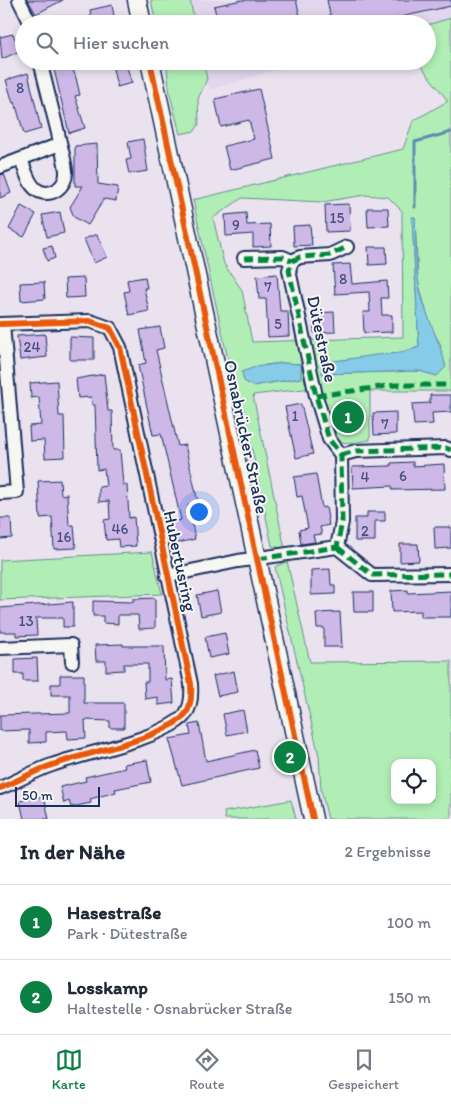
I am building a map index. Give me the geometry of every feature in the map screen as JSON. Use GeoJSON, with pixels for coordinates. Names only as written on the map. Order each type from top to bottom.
{"type":"FeatureCollection","features":[{"type":"Feature","properties":{"kind":"street"},"geometry":{"type":"LineString","coordinates":[[19,0],[26,15]]}},
{"type":"Feature","properties":{"kind":"street"},"geometry":{"type":"LineString","coordinates":[[136,0],[140,15]]}},
{"type":"Feature","properties":{"kind":"street"},"geometry":{"type":"LineString","coordinates":[[22,159],[31,183],[36,190],[45,193],[61,188],[65,180],[60,144],[42,70]]}},
{"type":"Feature","properties":{"kind":"street","name":"Osnabrücker Straße"},"geometry":{"type":"LineString","coordinates":[[152,70],[313,819]]}},
{"type":"Feature","properties":{"kind":"street"},"geometry":{"type":"LineString","coordinates":[[0,167],[60,144]]}},
{"type":"Feature","properties":{"kind":"street"},"geometry":{"type":"LineString","coordinates":[[244,258],[283,256],[292,261],[300,257],[330,255],[347,246]]}},
{"type":"Feature","properties":{"kind":"street","name":"Dütestraße"},"geometry":{"type":"LineString","coordinates":[[292,261],[289,270],[316,396],[329,439],[340,455],[342,522],[337,547]]}},
{"type":"Feature","properties":{"kind":"street","name":"Hubertusring"},"geometry":{"type":"LineString","coordinates":[[0,788],[50,765],[156,732],[179,721],[187,713],[192,700],[191,684],[120,347],[110,328],[90,320],[2,324]]}},
{"type":"Feature","properties":{"kind":"street"},"geometry":{"type":"LineString","coordinates":[[0,493],[17,492],[2,324]]}},
{"type":"Feature","properties":{"kind":"street"},"geometry":{"type":"LineString","coordinates":[[340,455],[356,451],[446,448],[451,450]]}},
{"type":"Feature","properties":{"kind":"street"},"geometry":{"type":"LineString","coordinates":[[258,559],[337,547],[372,575],[451,574]]}},
{"type":"Feature","properties":{"kind":"street","name":"Hubertusring"},"geometry":{"type":"LineString","coordinates":[[167,576],[258,559]]}},
{"type":"Feature","properties":{"kind":"street"},"geometry":{"type":"LineString","coordinates":[[0,648],[71,645],[72,662]]}},
{"type":"Feature","properties":{"kind":"shaded area"},"geometry":{"type":"Polygon","coordinates":[[[190,0],[451,0],[451,18],[436,22],[436,15],[193,15],[190,0]]]}},
{"type":"Feature","properties":{"kind":"shaded area"},"geometry":{"type":"Polygon","coordinates":[[[205,70],[276,70],[209,90],[205,70]]]}},
{"type":"Feature","properties":{"kind":"green space"},"geometry":{"type":"Polygon","coordinates":[[[151,0],[190,0],[193,15],[154,15],[151,0]]]}},
{"type":"Feature","properties":{"kind":"green space"},"geometry":{"type":"Polygon","coordinates":[[[451,18],[451,391],[370,391],[370,440],[349,443],[337,439],[334,434],[327,418],[320,387],[253,395],[285,549],[272,546],[244,410],[234,387],[193,200],[403,149],[413,121],[448,101],[424,70],[436,70],[436,22],[451,18]],[[365,195],[322,202],[242,198],[213,218],[224,264],[242,290],[252,342],[403,337],[402,211],[388,197],[365,195]],[[415,217],[412,218],[419,347],[383,355],[321,363],[323,374],[419,371],[437,376],[441,345],[430,326],[418,280],[415,217]],[[282,363],[265,365],[252,386],[301,378],[301,364],[282,363]]]}},
{"type":"Feature","properties":{"kind":"green space"},"geometry":{"type":"Polygon","coordinates":[[[167,70],[205,70],[207,79],[198,99],[199,124],[195,131],[180,134],[170,94],[167,70]]]}},
{"type":"Feature","properties":{"kind":"green space"},"geometry":{"type":"Polygon","coordinates":[[[152,552],[162,594],[0,600],[0,560],[152,552]]]}},
{"type":"Feature","properties":{"kind":"green space"},"geometry":{"type":"Polygon","coordinates":[[[287,561],[310,662],[451,661],[451,819],[328,819],[321,790],[319,756],[275,567],[287,561]]]}},
{"type":"Feature","properties":{"kind":"green space"},"geometry":{"type":"Polygon","coordinates":[[[291,800],[296,819],[225,819],[224,812],[291,800]]]}},
{"type":"Feature","properties":{"kind":"water"},"geometry":{"type":"Polygon","coordinates":[[[412,217],[415,217],[416,264],[420,290],[446,367],[437,376],[419,371],[322,374],[321,363],[400,353],[419,347],[412,217]]]}},
{"type":"Feature","properties":{"kind":"water"},"geometry":{"type":"Polygon","coordinates":[[[282,363],[301,364],[301,378],[252,386],[244,381],[242,372],[255,367],[282,363]]]}},
{"type":"Feature","properties":{"kind":"building"},"geometry":{"type":"Polygon","coordinates":[[[28,0],[63,0],[36,14],[28,0]]]}},
{"type":"Feature","properties":{"kind":"building"},"geometry":{"type":"Polygon","coordinates":[[[242,0],[296,0],[300,15],[216,15],[214,6],[242,0]]]}},
{"type":"Feature","properties":{"kind":"building"},"geometry":{"type":"Polygon","coordinates":[[[327,0],[451,0],[451,6],[410,15],[330,15],[327,0]]]}},
{"type":"Feature","properties":{"kind":"building"},"geometry":{"type":"Polygon","coordinates":[[[112,5],[114,15],[91,15],[90,10],[112,5]]]}},
{"type":"Feature","properties":{"kind":"building"},"geometry":{"type":"Polygon","coordinates":[[[13,34],[15,53],[2,59],[0,37],[13,34]]]}},
{"type":"Feature","properties":{"kind":"building"},"geometry":{"type":"Polygon","coordinates":[[[54,70],[73,70],[76,78],[80,95],[75,96],[85,128],[69,133],[54,70]]]}},
{"type":"Feature","properties":{"kind":"building"},"geometry":{"type":"Polygon","coordinates":[[[113,70],[128,70],[132,83],[117,87],[113,70]]]}},
{"type":"Feature","properties":{"kind":"building"},"geometry":{"type":"Polygon","coordinates":[[[28,73],[41,129],[24,134],[15,102],[13,103],[6,80],[28,73]]]}},
{"type":"Feature","properties":{"kind":"building"},"geometry":{"type":"Polygon","coordinates":[[[259,89],[275,159],[230,170],[224,146],[254,139],[249,120],[221,127],[215,99],[259,89]]]}},
{"type":"Feature","properties":{"kind":"building"},"geometry":{"type":"Polygon","coordinates":[[[143,139],[148,171],[129,174],[126,160],[131,159],[128,142],[143,139]]]}},
{"type":"Feature","properties":{"kind":"building"},"geometry":{"type":"Polygon","coordinates":[[[97,144],[98,184],[118,187],[116,201],[104,199],[88,225],[74,217],[70,207],[83,186],[75,186],[75,146],[97,144]]]}},
{"type":"Feature","properties":{"kind":"building"},"geometry":{"type":"Polygon","coordinates":[[[4,174],[11,193],[0,198],[0,175],[4,174]]]}},
{"type":"Feature","properties":{"kind":"building"},"geometry":{"type":"Polygon","coordinates":[[[349,204],[350,231],[326,232],[325,205],[349,204]]]}},
{"type":"Feature","properties":{"kind":"building"},"geometry":{"type":"Polygon","coordinates":[[[21,206],[36,214],[24,237],[9,229],[21,206]]]}},
{"type":"Feature","properties":{"kind":"building"},"geometry":{"type":"Polygon","coordinates":[[[367,208],[388,208],[389,226],[368,227],[367,208]]]}},
{"type":"Feature","properties":{"kind":"building"},"geometry":{"type":"Polygon","coordinates":[[[60,212],[64,233],[47,237],[42,215],[60,212]]]}},
{"type":"Feature","properties":{"kind":"building"},"geometry":{"type":"Polygon","coordinates":[[[246,213],[247,225],[270,224],[271,246],[253,247],[253,234],[226,236],[225,215],[246,213]]]}},
{"type":"Feature","properties":{"kind":"building"},"geometry":{"type":"Polygon","coordinates":[[[310,225],[312,245],[294,246],[293,226],[310,225]]]}},
{"type":"Feature","properties":{"kind":"building"},"geometry":{"type":"Polygon","coordinates":[[[97,235],[107,257],[94,263],[84,239],[97,235]]]}},
{"type":"Feature","properties":{"kind":"building"},"geometry":{"type":"Polygon","coordinates":[[[52,246],[55,258],[47,261],[43,248],[52,246]]]}},
{"type":"Feature","properties":{"kind":"building"},"geometry":{"type":"Polygon","coordinates":[[[368,247],[386,247],[387,264],[369,265],[368,247]]]}},
{"type":"Feature","properties":{"kind":"building"},"geometry":{"type":"Polygon","coordinates":[[[350,264],[352,284],[387,281],[388,298],[381,298],[382,315],[392,315],[392,332],[364,333],[363,312],[370,312],[369,292],[335,294],[333,265],[350,264]]]}},
{"type":"Feature","properties":{"kind":"building"},"geometry":{"type":"Polygon","coordinates":[[[277,274],[280,311],[288,311],[289,336],[268,337],[266,299],[259,299],[257,276],[277,274]]]}},
{"type":"Feature","properties":{"kind":"building"},"geometry":{"type":"Polygon","coordinates":[[[145,277],[147,288],[144,288],[149,311],[129,315],[124,292],[129,291],[127,280],[145,277]]]}},
{"type":"Feature","properties":{"kind":"building"},"geometry":{"type":"Polygon","coordinates":[[[84,278],[85,297],[66,298],[65,279],[84,278]]]}},
{"type":"Feature","properties":{"kind":"building"},"geometry":{"type":"Polygon","coordinates":[[[44,282],[45,299],[21,301],[20,283],[44,282]]]}},
{"type":"Feature","properties":{"kind":"building"},"geometry":{"type":"Polygon","coordinates":[[[334,312],[335,332],[314,333],[313,313],[334,312]]]}},
{"type":"Feature","properties":{"kind":"building"},"geometry":{"type":"Polygon","coordinates":[[[160,327],[164,348],[156,350],[178,446],[185,445],[198,502],[188,505],[195,539],[174,544],[170,522],[181,520],[161,434],[153,435],[138,365],[146,363],[140,330],[160,327]]]}},
{"type":"Feature","properties":{"kind":"building"},"geometry":{"type":"Polygon","coordinates":[[[45,334],[47,357],[20,360],[17,336],[45,334]]]}},
{"type":"Feature","properties":{"kind":"building"},"geometry":{"type":"Polygon","coordinates":[[[70,337],[94,338],[94,360],[70,360],[70,337]]]}},
{"type":"Feature","properties":{"kind":"building"},"geometry":{"type":"Polygon","coordinates":[[[104,374],[108,411],[112,411],[113,450],[120,450],[123,485],[127,485],[129,518],[134,517],[136,546],[119,547],[118,539],[106,540],[104,520],[110,519],[109,501],[99,502],[99,487],[106,486],[104,469],[97,470],[95,405],[92,405],[91,397],[78,398],[76,379],[104,374]]]}},
{"type":"Feature","properties":{"kind":"building"},"geometry":{"type":"Polygon","coordinates":[[[57,381],[59,416],[64,416],[65,457],[45,458],[44,440],[30,441],[29,426],[41,425],[39,397],[31,398],[30,383],[57,381]]]}},
{"type":"Feature","properties":{"kind":"building"},"geometry":{"type":"Polygon","coordinates":[[[430,395],[451,395],[451,412],[432,413],[433,424],[414,425],[412,404],[430,403],[430,395]]]}},
{"type":"Feature","properties":{"kind":"building"},"geometry":{"type":"Polygon","coordinates":[[[301,404],[313,454],[296,458],[285,407],[301,404]]]}},
{"type":"Feature","properties":{"kind":"building"},"geometry":{"type":"Polygon","coordinates":[[[396,412],[396,434],[374,435],[373,413],[396,412]]]}},
{"type":"Feature","properties":{"kind":"building"},"geometry":{"type":"Polygon","coordinates":[[[413,462],[413,466],[444,464],[445,489],[393,490],[392,486],[353,488],[352,467],[391,466],[391,463],[413,462]]]}},
{"type":"Feature","properties":{"kind":"building"},"geometry":{"type":"Polygon","coordinates":[[[316,474],[322,508],[326,507],[329,525],[320,527],[322,534],[313,535],[315,542],[301,544],[299,530],[308,528],[302,496],[297,497],[294,477],[316,474]]]}},
{"type":"Feature","properties":{"kind":"building"},"geometry":{"type":"Polygon","coordinates":[[[60,480],[61,495],[67,494],[69,525],[74,525],[76,548],[54,549],[52,517],[40,518],[38,481],[60,480]]]}},
{"type":"Feature","properties":{"kind":"building"},"geometry":{"type":"Polygon","coordinates":[[[367,512],[385,512],[385,521],[375,521],[375,541],[355,541],[355,518],[367,518],[367,512]]]}},
{"type":"Feature","properties":{"kind":"building"},"geometry":{"type":"Polygon","coordinates":[[[0,518],[11,518],[12,538],[0,539],[0,518]]]}},
{"type":"Feature","properties":{"kind":"building"},"geometry":{"type":"Polygon","coordinates":[[[434,527],[451,527],[451,548],[435,549],[434,527]]]}},
{"type":"Feature","properties":{"kind":"building"},"geometry":{"type":"Polygon","coordinates":[[[400,544],[418,544],[419,561],[400,562],[400,544]]]}},
{"type":"Feature","properties":{"kind":"building"},"geometry":{"type":"Polygon","coordinates":[[[330,569],[331,585],[335,585],[335,594],[311,595],[311,570],[330,569]]]}},
{"type":"Feature","properties":{"kind":"building"},"geometry":{"type":"Polygon","coordinates":[[[408,590],[408,593],[451,591],[451,617],[421,617],[421,611],[392,612],[391,591],[408,590]]]}},
{"type":"Feature","properties":{"kind":"building"},"geometry":{"type":"Polygon","coordinates":[[[217,591],[221,612],[201,616],[197,595],[217,591]]]}},
{"type":"Feature","properties":{"kind":"building"},"geometry":{"type":"Polygon","coordinates":[[[353,592],[373,592],[373,612],[354,612],[353,592]]]}},
{"type":"Feature","properties":{"kind":"building"},"geometry":{"type":"Polygon","coordinates":[[[155,598],[155,628],[139,629],[138,615],[118,615],[118,624],[103,623],[103,616],[93,616],[93,601],[133,602],[133,599],[155,598]]]}},
{"type":"Feature","properties":{"kind":"building"},"geometry":{"type":"Polygon","coordinates":[[[73,602],[73,627],[63,627],[63,618],[36,618],[37,635],[16,636],[16,632],[0,632],[0,608],[73,602]]]}},
{"type":"Feature","properties":{"kind":"building"},"geometry":{"type":"Polygon","coordinates":[[[340,612],[342,647],[324,647],[324,628],[317,628],[316,613],[340,612]]]}},
{"type":"Feature","properties":{"kind":"building"},"geometry":{"type":"Polygon","coordinates":[[[225,633],[229,654],[209,658],[205,637],[225,633]]]}},
{"type":"Feature","properties":{"kind":"building"},"geometry":{"type":"Polygon","coordinates":[[[123,644],[123,646],[164,646],[165,680],[172,679],[174,703],[158,705],[158,697],[145,699],[144,682],[148,682],[148,664],[124,664],[124,670],[106,671],[106,661],[96,661],[95,645],[123,644]]]}},
{"type":"Feature","properties":{"kind":"building"},"geometry":{"type":"Polygon","coordinates":[[[37,658],[38,681],[23,681],[23,674],[15,674],[15,659],[37,658]]]}},
{"type":"Feature","properties":{"kind":"building"},"geometry":{"type":"Polygon","coordinates":[[[234,671],[238,692],[218,696],[213,676],[234,671]]]}},
{"type":"Feature","properties":{"kind":"building"},"geometry":{"type":"Polygon","coordinates":[[[60,675],[84,675],[84,703],[124,703],[124,728],[110,728],[110,721],[85,720],[86,738],[68,739],[67,731],[46,732],[46,742],[29,743],[29,730],[0,731],[0,715],[70,713],[70,695],[51,695],[51,684],[60,684],[60,675]]]}},
{"type":"Feature","properties":{"kind":"building"},"geometry":{"type":"Polygon","coordinates":[[[243,710],[247,731],[227,735],[223,714],[243,710]]]}},
{"type":"Feature","properties":{"kind":"building"},"geometry":{"type":"Polygon","coordinates":[[[199,723],[206,761],[255,750],[259,768],[182,785],[169,739],[191,735],[189,725],[199,723]]]}},
{"type":"Feature","properties":{"kind":"building"},"geometry":{"type":"Polygon","coordinates":[[[147,760],[151,782],[115,789],[116,792],[90,799],[91,803],[71,807],[69,801],[64,803],[60,787],[86,781],[85,777],[125,768],[124,764],[147,760]]]}},
{"type":"Feature","properties":{"kind":"building"},"geometry":{"type":"Polygon","coordinates":[[[44,796],[49,819],[24,819],[20,801],[44,796]]]}},
{"type":"Feature","properties":{"kind":"waterway"},"geometry":{"type":"LineString","coordinates":[[415,207],[415,142],[451,132]]}},
{"type":"Feature","properties":{"kind":"marked path"},"geometry":{"type":"LineString","coordinates":[[258,559],[337,547],[342,522],[341,455],[329,439],[316,396],[289,270],[292,261],[300,257],[330,255],[347,247]]}},
{"type":"Feature","properties":{"kind":"marked path"},"geometry":{"type":"LineString","coordinates":[[244,258],[283,257],[292,261]]}},
{"type":"Feature","properties":{"kind":"marked path"},"geometry":{"type":"LineString","coordinates":[[316,396],[395,385],[451,385]]}},
{"type":"Feature","properties":{"kind":"marked path"},"geometry":{"type":"LineString","coordinates":[[341,455],[356,451],[446,448],[451,450]]}},
{"type":"Feature","properties":{"kind":"marked path"},"geometry":{"type":"LineString","coordinates":[[337,547],[372,575],[451,574]]}},
{"type":"Feature","properties":{"kind":"cycle path"},"geometry":{"type":"LineString","coordinates":[[152,70],[313,819]]}},
{"type":"Feature","properties":{"kind":"cycle path"},"geometry":{"type":"LineString","coordinates":[[0,324],[90,321],[110,328],[120,347],[191,684],[190,705],[186,714],[178,721],[151,735],[52,765],[0,788]]}},
{"type":"Feature","properties":{"kind":"place","name":"Hasestraße"},"geometry":{"type":"Point","coordinates":[348,417]}},
{"type":"Feature","properties":{"kind":"place","name":"Losskamp"},"geometry":{"type":"Point","coordinates":[290,757]}}]}
